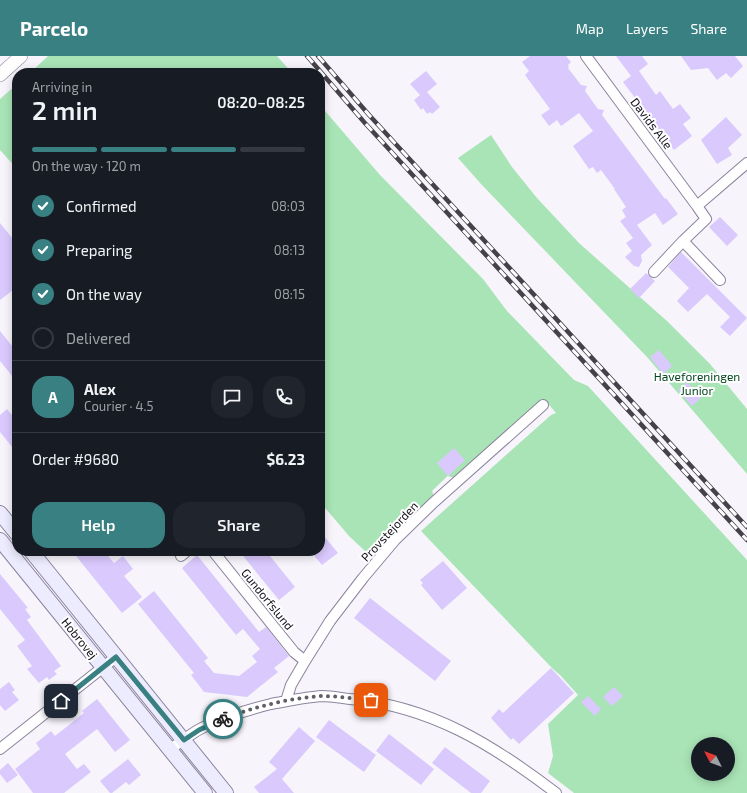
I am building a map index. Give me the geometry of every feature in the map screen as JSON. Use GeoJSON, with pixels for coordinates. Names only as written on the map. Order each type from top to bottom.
{"type":"FeatureCollection","features":[{"type":"Feature","properties":{"kind":"main road"},"geometry":{"type":"LineString","coordinates":[[0,513],[12,528]]}},
{"type":"Feature","properties":{"kind":"main road","name":"Hobrovej"},"geometry":{"type":"LineString","coordinates":[[0,540],[12,555]]}},
{"type":"Feature","properties":{"kind":"main road","name":"Hobrovej"},"geometry":{"type":"LineString","coordinates":[[13,556],[205,793]]}},
{"type":"Feature","properties":{"kind":"main road","name":"Hobrovej"},"geometry":{"type":"LineString","coordinates":[[35,556],[226,793]]}},
{"type":"Feature","properties":{"kind":"street","name":"Davids Alle"},"geometry":{"type":"LineString","coordinates":[[586,56],[706,219],[654,272]]}},
{"type":"Feature","properties":{"kind":"street"},"geometry":{"type":"LineString","coordinates":[[0,74],[13,59]]}},
{"type":"Feature","properties":{"kind":"street"},"geometry":{"type":"LineString","coordinates":[[697,206],[747,163]]}},
{"type":"Feature","properties":{"kind":"street"},"geometry":{"type":"LineString","coordinates":[[683,241],[720,280]]}},
{"type":"Feature","properties":{"kind":"street","name":"Provstejorden"},"geometry":{"type":"LineString","coordinates":[[286,701],[292,685],[305,661],[330,621],[395,540],[433,503],[543,405]]}},
{"type":"Feature","properties":{"kind":"street","name":"Gundorfslund"},"geometry":{"type":"LineString","coordinates":[[217,556],[294,652],[305,661]]}},
{"type":"Feature","properties":{"kind":"street"},"geometry":{"type":"LineString","coordinates":[[0,749],[116,657]]}},
{"type":"Feature","properties":{"kind":"street"},"geometry":{"type":"LineString","coordinates":[[170,749],[212,723],[238,713],[286,701],[323,696],[371,700],[408,709],[440,721],[471,736],[529,772],[556,793]]}},
{"type":"Feature","properties":{"kind":"green space"},"geometry":{"type":"Polygon","coordinates":[[[48,56],[277,56],[288,68],[35,68],[48,56]]]}},
{"type":"Feature","properties":{"kind":"green space"},"geometry":{"type":"Polygon","coordinates":[[[12,88],[12,163],[0,150],[0,99],[12,88]]]}},
{"type":"Feature","properties":{"kind":"green space"},"geometry":{"type":"Polygon","coordinates":[[[325,111],[380,175],[483,279],[507,311],[574,380],[588,386],[747,560],[747,793],[574,793],[548,773],[553,756],[548,724],[578,695],[421,531],[551,415],[556,413],[545,400],[539,403],[454,478],[448,476],[464,460],[432,491],[434,496],[374,552],[367,553],[349,536],[325,508],[325,111]]]}},
{"type":"Feature","properties":{"kind":"green space","name":"Haveforeningen Junior"},"geometry":{"type":"Polygon","coordinates":[[[491,135],[512,167],[537,198],[579,243],[667,321],[710,364],[747,409],[747,474],[647,357],[481,184],[458,158],[491,135]]]}},
{"type":"Feature","properties":{"kind":"building"},"geometry":{"type":"Polygon","coordinates":[[[530,56],[566,56],[571,62],[568,65],[568,68],[581,85],[587,86],[585,91],[598,109],[604,110],[602,115],[678,214],[663,225],[655,213],[637,225],[652,245],[641,255],[642,261],[639,267],[634,266],[625,257],[632,251],[626,243],[633,238],[620,221],[626,217],[622,210],[626,207],[601,170],[597,173],[593,167],[589,169],[573,146],[593,131],[579,113],[561,126],[557,120],[549,126],[541,115],[550,109],[525,75],[529,71],[522,62],[530,56]]]}},
{"type":"Feature","properties":{"kind":"building"},"geometry":{"type":"Polygon","coordinates":[[[616,56],[642,56],[648,64],[639,71],[656,95],[660,91],[673,109],[680,104],[691,118],[683,124],[692,136],[674,150],[623,82],[631,76],[616,56]]]}},
{"type":"Feature","properties":{"kind":"building"},"geometry":{"type":"Polygon","coordinates":[[[681,56],[735,56],[743,66],[731,78],[726,73],[717,80],[708,68],[691,70],[681,56]]]}},
{"type":"Feature","properties":{"kind":"building"},"geometry":{"type":"Polygon","coordinates":[[[426,71],[437,84],[427,92],[440,107],[432,114],[430,112],[427,114],[423,108],[421,110],[414,100],[420,95],[410,84],[426,71]]]}},
{"type":"Feature","properties":{"kind":"building"},"geometry":{"type":"Polygon","coordinates":[[[726,117],[742,135],[728,148],[732,155],[717,164],[701,140],[726,117]]]}},
{"type":"Feature","properties":{"kind":"building"},"geometry":{"type":"Polygon","coordinates":[[[720,217],[738,235],[727,246],[709,227],[720,217]]]}},
{"type":"Feature","properties":{"kind":"building"},"geometry":{"type":"Polygon","coordinates":[[[0,223],[12,238],[12,291],[0,300],[0,223]]]}},
{"type":"Feature","properties":{"kind":"building"},"geometry":{"type":"Polygon","coordinates":[[[681,252],[747,318],[730,336],[720,327],[730,317],[707,294],[688,312],[677,301],[689,288],[668,267],[681,252]]]}},
{"type":"Feature","properties":{"kind":"building"},"geometry":{"type":"Polygon","coordinates":[[[646,273],[655,281],[639,298],[630,289],[646,273]]]}},
{"type":"Feature","properties":{"kind":"building"},"geometry":{"type":"Polygon","coordinates":[[[0,331],[12,346],[12,376],[0,361],[0,331]]]}},
{"type":"Feature","properties":{"kind":"building"},"geometry":{"type":"Polygon","coordinates":[[[659,350],[672,366],[663,374],[650,357],[659,350]]]}},
{"type":"Feature","properties":{"kind":"building"},"geometry":{"type":"Polygon","coordinates":[[[687,382],[701,398],[692,406],[678,390],[687,382]]]}},
{"type":"Feature","properties":{"kind":"building"},"geometry":{"type":"Polygon","coordinates":[[[7,409],[12,415],[12,447],[0,432],[0,415],[7,409]]]}},
{"type":"Feature","properties":{"kind":"building"},"geometry":{"type":"Polygon","coordinates":[[[454,448],[465,460],[448,476],[437,463],[454,448]]]}},
{"type":"Feature","properties":{"kind":"building"},"geometry":{"type":"Polygon","coordinates":[[[325,537],[338,553],[322,565],[314,556],[325,556],[325,537]]]}},
{"type":"Feature","properties":{"kind":"building"},"geometry":{"type":"Polygon","coordinates":[[[76,556],[108,556],[114,563],[123,556],[133,569],[124,576],[142,597],[122,613],[76,556]]]}},
{"type":"Feature","properties":{"kind":"building"},"geometry":{"type":"Polygon","coordinates":[[[198,556],[259,632],[266,627],[289,656],[274,668],[278,672],[247,697],[204,692],[191,675],[194,673],[138,604],[154,591],[208,658],[204,661],[214,673],[239,676],[257,662],[252,656],[260,649],[243,629],[236,635],[182,568],[198,556]]]}},
{"type":"Feature","properties":{"kind":"building"},"geometry":{"type":"Polygon","coordinates":[[[243,556],[270,556],[295,587],[279,600],[243,556]]]}},
{"type":"Feature","properties":{"kind":"building"},"geometry":{"type":"Polygon","coordinates":[[[443,561],[467,588],[442,610],[421,585],[423,583],[420,580],[443,561]]]}},
{"type":"Feature","properties":{"kind":"building"},"geometry":{"type":"Polygon","coordinates":[[[0,574],[28,608],[25,609],[31,617],[27,620],[61,666],[54,671],[57,674],[49,680],[47,677],[39,683],[27,669],[32,666],[17,646],[25,640],[0,609],[0,574]]]}},
{"type":"Feature","properties":{"kind":"building"},"geometry":{"type":"Polygon","coordinates":[[[370,598],[451,661],[435,681],[354,618],[370,598]]]}},
{"type":"Feature","properties":{"kind":"building"},"geometry":{"type":"Polygon","coordinates":[[[551,668],[574,693],[519,744],[513,738],[511,740],[491,718],[499,709],[503,713],[551,668]]]}},
{"type":"Feature","properties":{"kind":"building"},"geometry":{"type":"Polygon","coordinates":[[[9,682],[15,690],[12,692],[19,700],[5,711],[0,705],[0,689],[9,682]]]}},
{"type":"Feature","properties":{"kind":"building"},"geometry":{"type":"Polygon","coordinates":[[[614,687],[623,696],[612,706],[603,697],[614,687]]]}},
{"type":"Feature","properties":{"kind":"building"},"geometry":{"type":"Polygon","coordinates":[[[588,696],[601,709],[595,716],[581,702],[588,696]]]}},
{"type":"Feature","properties":{"kind":"building"},"geometry":{"type":"Polygon","coordinates":[[[97,699],[130,740],[115,752],[97,729],[65,754],[77,769],[84,764],[91,772],[64,793],[33,793],[15,769],[40,749],[36,743],[51,731],[55,736],[84,713],[82,711],[97,699]]]}},
{"type":"Feature","properties":{"kind":"building"},"geometry":{"type":"Polygon","coordinates":[[[329,720],[376,755],[364,772],[316,737],[329,720]]]}},
{"type":"Feature","properties":{"kind":"building"},"geometry":{"type":"Polygon","coordinates":[[[299,727],[315,741],[282,779],[294,793],[259,793],[254,787],[277,769],[269,762],[299,727]]]}},
{"type":"Feature","properties":{"kind":"building"},"geometry":{"type":"Polygon","coordinates":[[[389,734],[434,769],[421,785],[376,751],[389,734]]]}},
{"type":"Feature","properties":{"kind":"building"},"geometry":{"type":"Polygon","coordinates":[[[445,747],[490,781],[481,793],[471,793],[432,763],[445,747]]]}},
{"type":"Feature","properties":{"kind":"building"},"geometry":{"type":"Polygon","coordinates":[[[128,759],[141,775],[129,785],[126,782],[110,793],[100,781],[128,759]]]}},
{"type":"Feature","properties":{"kind":"building"},"geometry":{"type":"Polygon","coordinates":[[[8,763],[18,775],[7,783],[0,774],[0,770],[8,763]]]}},
{"type":"Feature","properties":{"kind":"railway"},"geometry":{"type":"LineString","coordinates":[[307,56],[317,68]]}},
{"type":"Feature","properties":{"kind":"railway"},"geometry":{"type":"LineString","coordinates":[[318,56],[370,116],[747,527]]}},
{"type":"Feature","properties":{"kind":"railway"},"geometry":{"type":"LineString","coordinates":[[325,77],[364,122],[747,540]]}},
{"type":"Feature","properties":{"kind":"way so far"},"geometry":{"type":"LineString","coordinates":[[223,719],[238,713],[286,701],[323,696],[371,700]]}},
{"type":"Feature","properties":{"kind":"route"},"geometry":{"type":"LineString","coordinates":[[61,701],[116,657],[184,740],[212,723],[223,719]]}}]}
